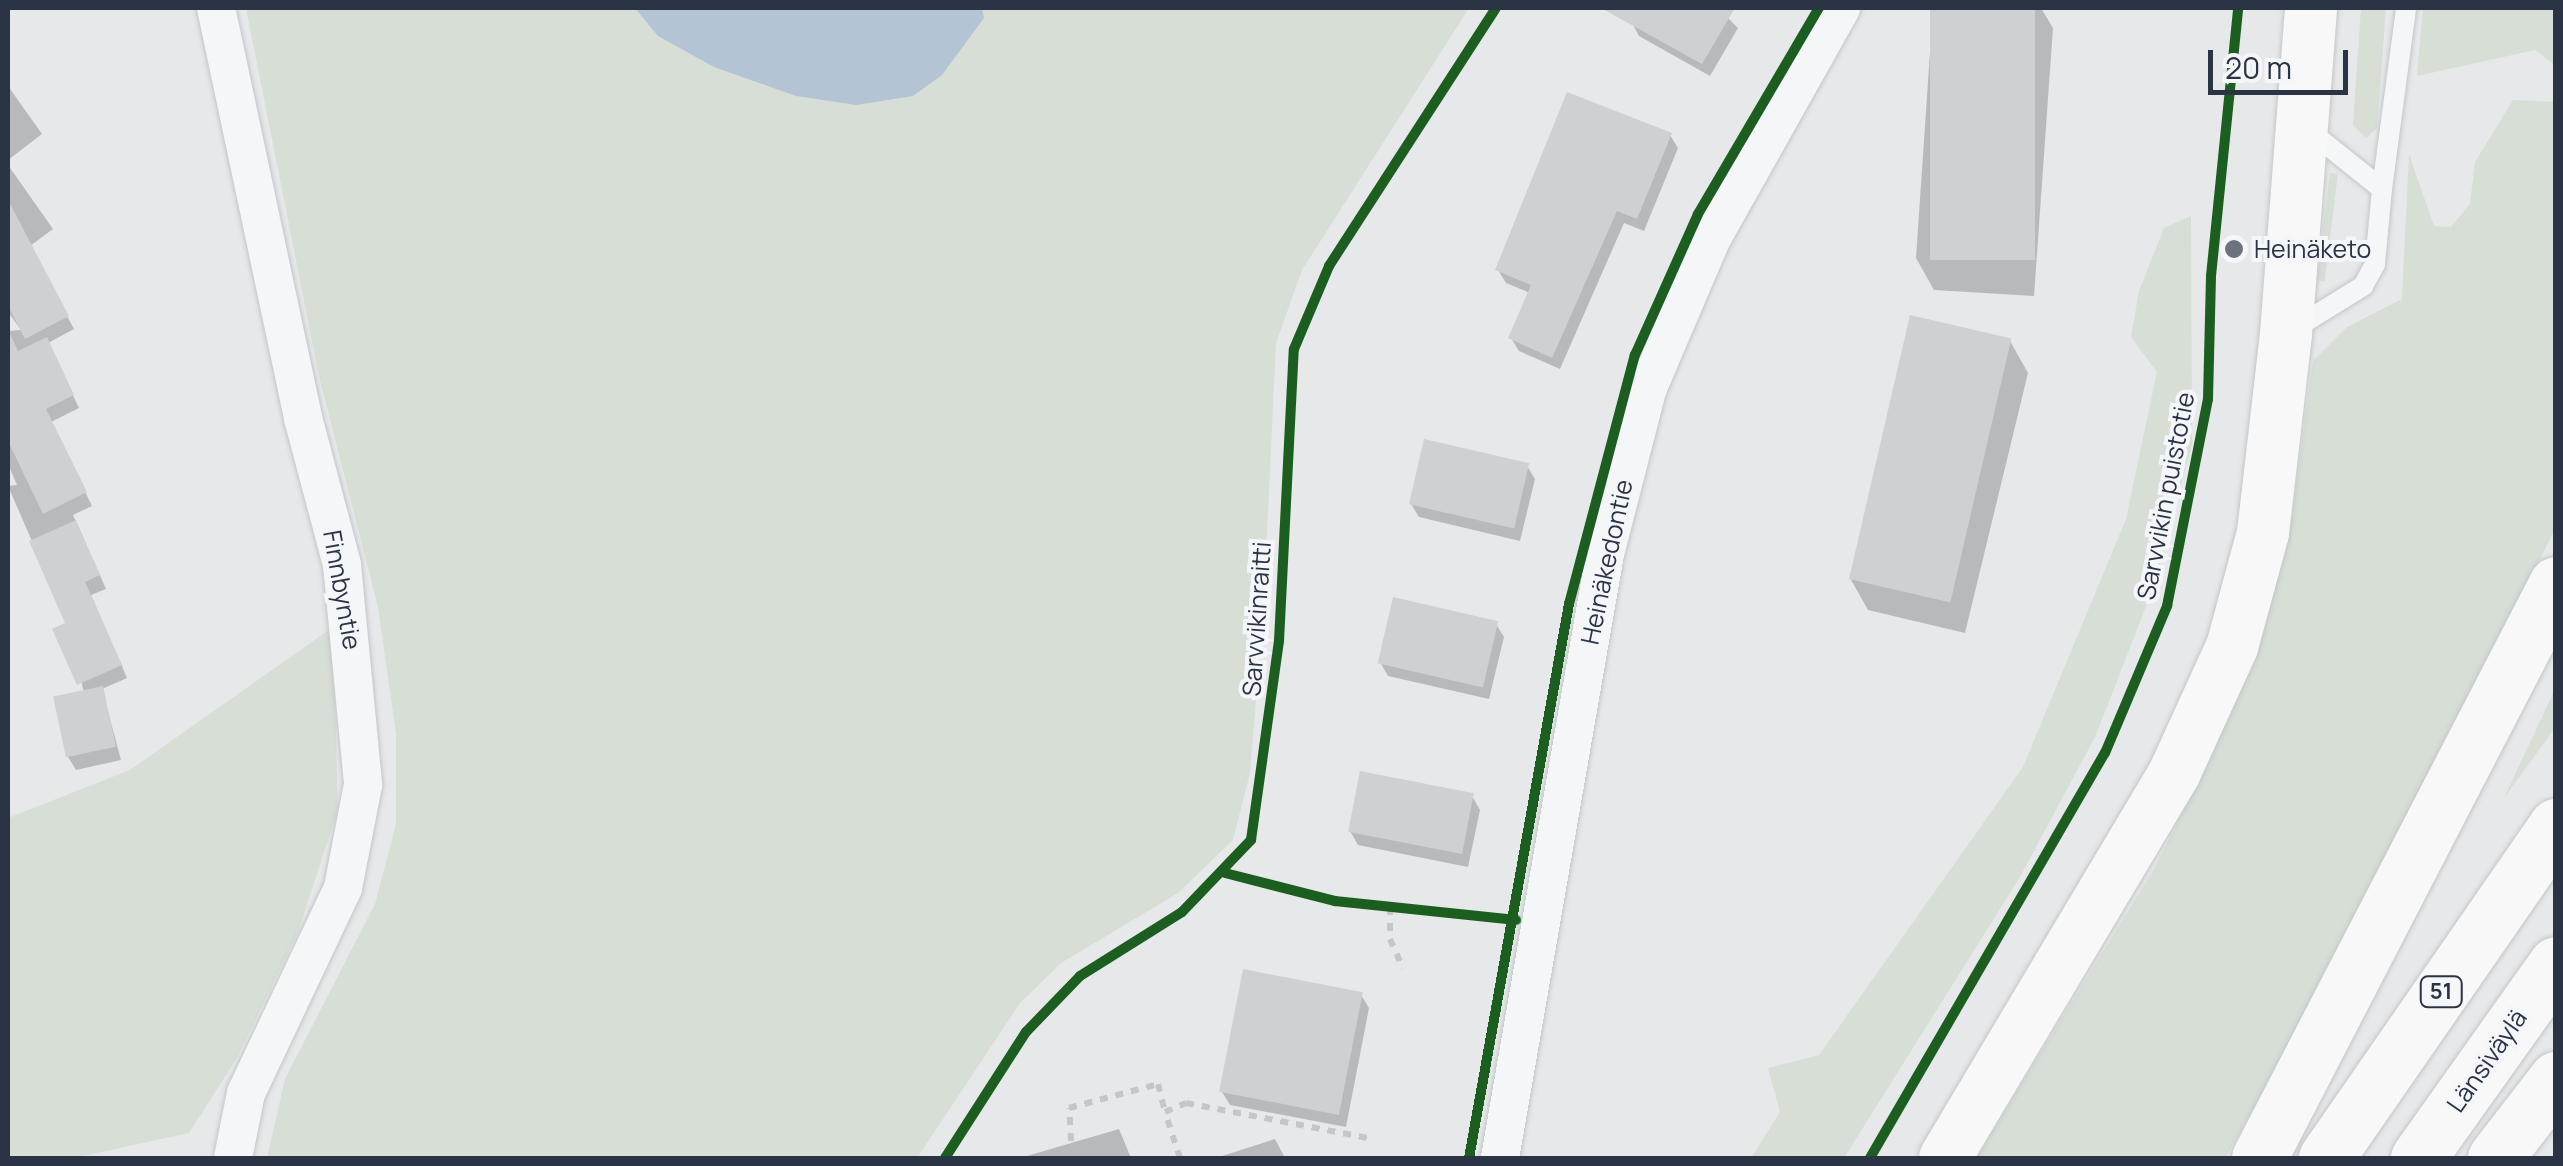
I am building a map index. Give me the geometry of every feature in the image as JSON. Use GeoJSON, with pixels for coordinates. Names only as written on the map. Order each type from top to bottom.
{"type":"FeatureCollection","features":[{"type":"Feature","properties":{"kind":"highway"},"geometry":{"type":"LineString","coordinates":[[2259,1158],[2556,584]]}},
{"type":"Feature","properties":{"kind":"highway","name":"51"},"geometry":{"type":"LineString","coordinates":[[2326,1158],[2556,826]]}},
{"type":"Feature","properties":{"kind":"highway","name":"Länsiväylä"},"geometry":{"type":"LineString","coordinates":[[2418,1158],[2556,964]]}},
{"type":"Feature","properties":{"kind":"highway"},"geometry":{"type":"LineString","coordinates":[[2495,1158],[2556,1079]]}},
{"type":"Feature","properties":{"kind":"main road"},"geometry":{"type":"LineString","coordinates":[[1945,1158],[2174,774],[2232,646],[2262,533],[2286,334],[2311,8]]}},
{"type":"Feature","properties":{"kind":"street","name":"Finnbyntie"},"geometry":{"type":"LineString","coordinates":[[216,8],[303,418],[342,565],[363,766],[357,834],[343,888],[246,1092],[233,1158]]}},
{"type":"Feature","properties":{"kind":"street","name":"Heinäkedontie"},"geometry":{"type":"LineString","coordinates":[[1500,1158],[1605,554],[1647,390],[1711,240],[1841,8]]}},
{"type":"Feature","properties":{"kind":"lane"},"geometry":{"type":"LineString","coordinates":[[2286,334],[2363,286],[2376,264],[2406,8]]}},
{"type":"Feature","properties":{"kind":"lane"},"geometry":{"type":"LineString","coordinates":[[2302,126],[2382,189]]}},
{"type":"Feature","properties":{"kind":"path"},"geometry":{"type":"LineString","coordinates":[[1372,905],[1408,909]]}},
{"type":"Feature","properties":{"kind":"path"},"geometry":{"type":"LineString","coordinates":[[1390,907],[1390,939],[1404,968]]}},
{"type":"Feature","properties":{"kind":"path"},"geometry":{"type":"LineString","coordinates":[[1071,1141],[1069,1108],[1158,1084],[1180,1158]]}},
{"type":"Feature","properties":{"kind":"path"},"geometry":{"type":"LineString","coordinates":[[1165,1112],[1186,1103],[1368,1138]]}},
{"type":"Feature","properties":{"kind":"shaded area"},"geometry":{"type":"Polygon","coordinates":[[[246,8],[1469,8],[1302,270],[1276,343],[1263,616],[1250,773],[1233,840],[1178,893],[1061,963],[1020,1003],[917,1158],[267,1158],[285,1079],[375,904],[396,824],[396,733],[378,607],[319,376],[246,8]]]}},
{"type":"Feature","properties":{"kind":"shaded area"},"geometry":{"type":"Polygon","coordinates":[[[2361,8],[2386,8],[2377,128],[2366,138],[2353,125],[2361,8]]]}},
{"type":"Feature","properties":{"kind":"shaded area"},"geometry":{"type":"Polygon","coordinates":[[[2423,8],[2555,8],[2555,65],[2535,50],[2417,76],[2423,8]]]}},
{"type":"Feature","properties":{"kind":"shaded area"},"geometry":{"type":"Polygon","coordinates":[[[2513,100],[2555,102],[2555,529],[2346,951],[2225,1158],[1976,1158],[2154,869],[2212,753],[2292,516],[2313,361],[2347,327],[2402,299],[2409,154],[2434,226],[2451,227],[2470,204],[2475,162],[2513,100]]]}},
{"type":"Feature","properties":{"kind":"shaded area"},"geometry":{"type":"Polygon","coordinates":[[[2330,173],[2338,174],[2325,281],[2317,280],[2330,173]]]}},
{"type":"Feature","properties":{"kind":"shaded area"},"geometry":{"type":"Polygon","coordinates":[[[2191,216],[2192,444],[2155,583],[2096,735],[2020,877],[1844,1158],[1751,1158],[1780,1112],[1768,1068],[1819,1055],[2023,767],[2126,519],[2157,372],[2131,337],[2139,291],[2164,228],[2191,216]]]}},
{"type":"Feature","properties":{"kind":"shaded area"},"geometry":{"type":"Polygon","coordinates":[[[333,627],[338,810],[298,932],[237,1058],[189,1133],[73,1158],[8,1158],[8,818],[130,770],[333,627]]]}},
{"type":"Feature","properties":{"kind":"shaded area"},"geometry":{"type":"Polygon","coordinates":[[[2555,689],[2555,728],[2504,798],[2555,689]]]}},
{"type":"Feature","properties":{"kind":"water"},"geometry":{"type":"Polygon","coordinates":[[[635,8],[982,8],[984,18],[942,75],[913,96],[856,105],[796,96],[714,67],[658,36],[635,8]]]}},
{"type":"Feature","properties":{"kind":"building"},"geometry":{"type":"Polygon","coordinates":[[[1601,8],[1735,8],[1702,64],[1601,8]]]}},
{"type":"Feature","properties":{"kind":"building"},"geometry":{"type":"Polygon","coordinates":[[[1930,8],[2035,8],[2035,260],[1930,260],[1930,8]]]}},
{"type":"Feature","properties":{"kind":"building"},"geometry":{"type":"Polygon","coordinates":[[[1567,92],[1672,133],[1637,219],[1617,211],[1552,358],[1508,338],[1531,285],[1495,270],[1567,92]]]}},
{"type":"Feature","properties":{"kind":"building"},"geometry":{"type":"Polygon","coordinates":[[[8,200],[69,316],[25,339],[8,306],[8,200]]]}},
{"type":"Feature","properties":{"kind":"building"},"geometry":{"type":"Polygon","coordinates":[[[1910,315],[2011,338],[1950,602],[1849,579],[1910,315]]]}},
{"type":"Feature","properties":{"kind":"building"},"geometry":{"type":"Polygon","coordinates":[[[8,330],[18,351],[47,337],[74,395],[46,409],[87,492],[43,514],[8,441],[8,330]]]}},
{"type":"Feature","properties":{"kind":"building"},"geometry":{"type":"Polygon","coordinates":[[[1424,439],[1529,463],[1514,529],[1409,504],[1424,439]]]}},
{"type":"Feature","properties":{"kind":"building"},"geometry":{"type":"Polygon","coordinates":[[[76,520],[100,575],[85,582],[122,665],[77,685],[52,629],[65,623],[29,541],[76,520]]]}},
{"type":"Feature","properties":{"kind":"building"},"geometry":{"type":"Polygon","coordinates":[[[1393,597],[1498,621],[1483,688],[1378,663],[1393,597]]]}},
{"type":"Feature","properties":{"kind":"building"},"geometry":{"type":"Polygon","coordinates":[[[103,686],[116,747],[66,757],[53,697],[103,686]]]}},
{"type":"Feature","properties":{"kind":"building"},"geometry":{"type":"Polygon","coordinates":[[[1360,771],[1474,793],[1462,854],[1348,832],[1360,771]]]}},
{"type":"Feature","properties":{"kind":"building"},"geometry":{"type":"Polygon","coordinates":[[[1243,969],[1363,992],[1339,1115],[1219,1092],[1243,969]]]}},
{"type":"Feature","properties":{"kind":"cycle path","name":"Sarvvikinraitti"},"geometry":{"type":"LineString","coordinates":[[945,1158],[1026,1032],[1080,976],[1182,912],[1251,840],[1279,641],[1294,349],[1329,266],[1496,8]]}},
{"type":"Feature","properties":{"kind":"cycle path"},"geometry":{"type":"LineString","coordinates":[[1469,1158],[1569,604],[1635,355],[1698,214],[1819,8]]}},
{"type":"Feature","properties":{"kind":"cycle path","name":"Sarvvikin puistotie"},"geometry":{"type":"LineString","coordinates":[[1870,1158],[2105,753],[2167,606],[2208,399],[2211,276],[2238,8]]}},
{"type":"Feature","properties":{"kind":"cycle path"},"geometry":{"type":"LineString","coordinates":[[1225,873],[1335,901],[1516,920]]}},
{"type":"Feature","properties":{"kind":"place","name":"Heinäketo"},"geometry":{"type":"Point","coordinates":[2234,249]}}]}
